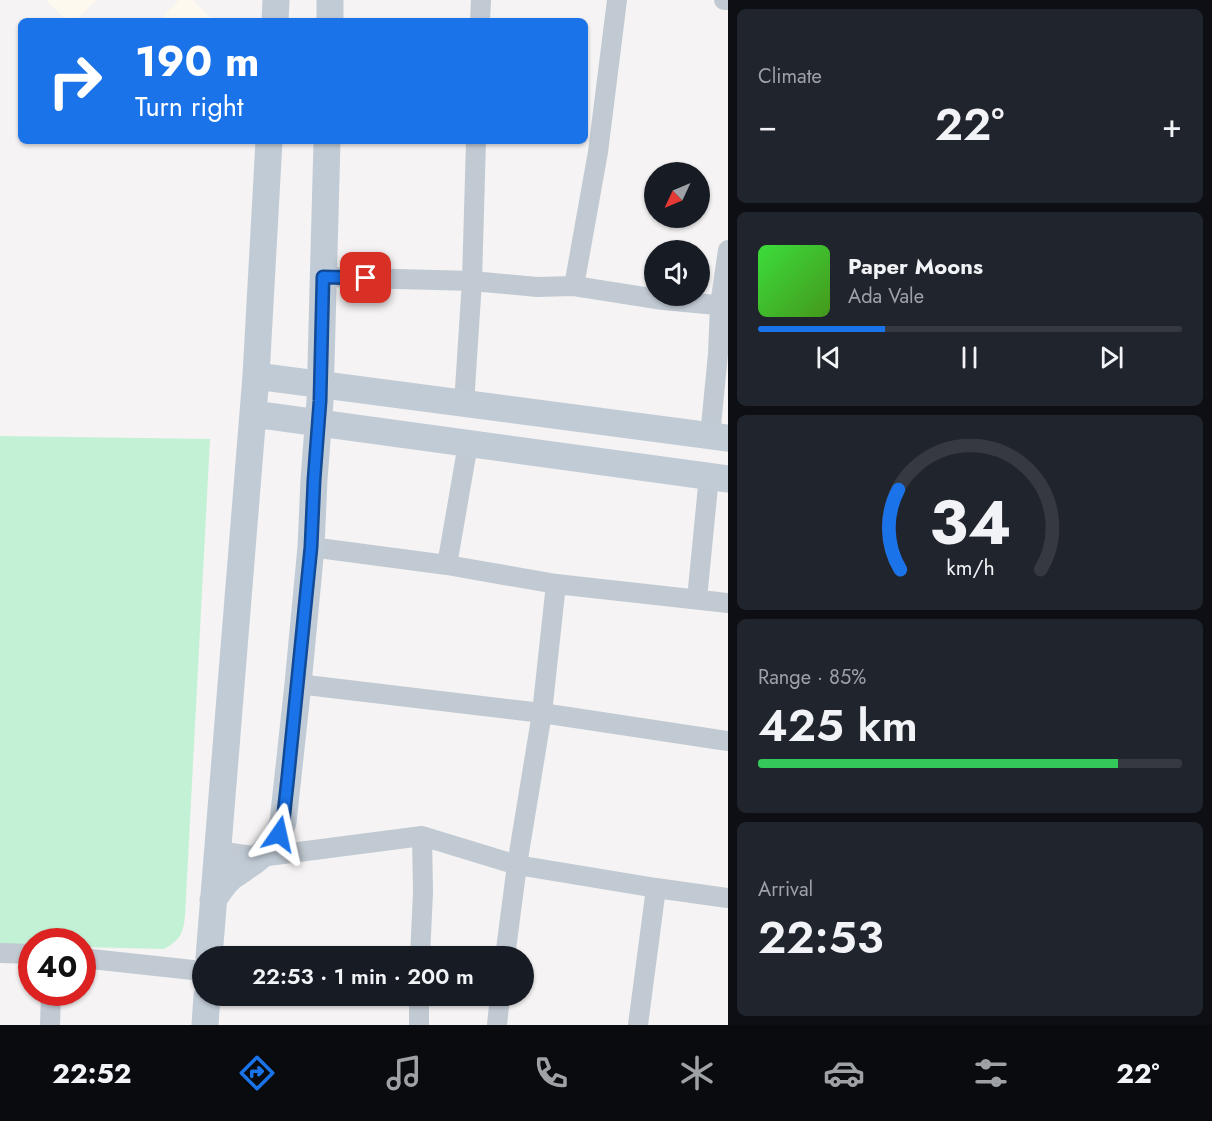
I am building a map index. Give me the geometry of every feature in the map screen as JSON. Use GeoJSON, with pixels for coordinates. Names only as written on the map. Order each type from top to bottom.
{"type":"FeatureCollection","features":[{"type":"Feature","properties":{"kind":"street"},"geometry":{"type":"LineString","coordinates":[[274,18],[276,0]]}},
{"type":"Feature","properties":{"kind":"street"},"geometry":{"type":"LineString","coordinates":[[330,0],[330,18]]}},
{"type":"Feature","properties":{"kind":"street"},"geometry":{"type":"LineString","coordinates":[[480,18],[481,0]]}},
{"type":"Feature","properties":{"kind":"street"},"geometry":{"type":"LineString","coordinates":[[574,286],[598,152],[617,0]]}},
{"type":"Feature","properties":{"kind":"street"},"geometry":{"type":"LineString","coordinates":[[210,946],[254,414],[268,144]]}},
{"type":"Feature","properties":{"kind":"street"},"geometry":{"type":"LineString","coordinates":[[213,900],[222,885],[260,857],[270,846],[279,834],[283,822],[311,547],[320,385],[327,144]]}},
{"type":"Feature","properties":{"kind":"street"},"geometry":{"type":"LineString","coordinates":[[464,404],[472,281],[476,144]]}},
{"type":"Feature","properties":{"kind":"street"},"geometry":{"type":"LineString","coordinates":[[256,376],[719,437],[718,354],[728,250]]}},
{"type":"Feature","properties":{"kind":"street"},"geometry":{"type":"LineString","coordinates":[[323,277],[472,281],[537,287],[574,286],[663,300],[724,306]]}},
{"type":"Feature","properties":{"kind":"street"},"geometry":{"type":"LineString","coordinates":[[254,414],[718,478],[697,599]]}},
{"type":"Feature","properties":{"kind":"street"},"geometry":{"type":"LineString","coordinates":[[447,565],[468,444]]}},
{"type":"Feature","properties":{"kind":"street"},"geometry":{"type":"LineString","coordinates":[[311,547],[447,565],[556,584],[728,603]]}},
{"type":"Feature","properties":{"kind":"street"},"geometry":{"type":"LineString","coordinates":[[506,946],[517,864],[542,713],[556,584]]}},
{"type":"Feature","properties":{"kind":"street"},"geometry":{"type":"LineString","coordinates":[[298,684],[542,713],[728,741]]}},
{"type":"Feature","properties":{"kind":"street"},"geometry":{"type":"LineString","coordinates":[[217,851],[260,857],[422,836],[517,864],[728,898]]}},
{"type":"Feature","properties":{"kind":"street"},"geometry":{"type":"LineString","coordinates":[[421,946],[422,836]]}},
{"type":"Feature","properties":{"kind":"street"},"geometry":{"type":"LineString","coordinates":[[638,1025],[656,888]]}},
{"type":"Feature","properties":{"kind":"street"},"geometry":{"type":"LineString","coordinates":[[0,953],[18,954]]}},
{"type":"Feature","properties":{"kind":"street"},"geometry":{"type":"LineString","coordinates":[[96,960],[192,970]]}},
{"type":"Feature","properties":{"kind":"street"},"geometry":{"type":"LineString","coordinates":[[50,1025],[51,1006]]}},
{"type":"Feature","properties":{"kind":"street"},"geometry":{"type":"LineString","coordinates":[[205,1025],[206,1006]]}},
{"type":"Feature","properties":{"kind":"street"},"geometry":{"type":"LineString","coordinates":[[419,1006],[419,1025]]}},
{"type":"Feature","properties":{"kind":"street"},"geometry":{"type":"LineString","coordinates":[[496,1025],[499,1006]]}},
{"type":"Feature","properties":{"kind":"shaded area"},"geometry":{"type":"Polygon","coordinates":[[[97,0],[78,18],[64,18],[47,1],[97,0]]]}},
{"type":"Feature","properties":{"kind":"shaded area"},"geometry":{"type":"Polygon","coordinates":[[[193,0],[211,18],[165,18],[163,16],[178,1],[193,0]]]}},
{"type":"Feature","properties":{"kind":"green space"},"geometry":{"type":"Polygon","coordinates":[[[0,436],[210,439],[185,916],[180,936],[164,949],[96,947],[96,928],[18,928],[18,946],[0,945],[0,436]]]}},
{"type":"Feature","properties":{"kind":"route"},"geometry":{"type":"LineString","coordinates":[[279,834],[283,822],[311,547],[320,401],[323,277],[366,278]]}}]}
